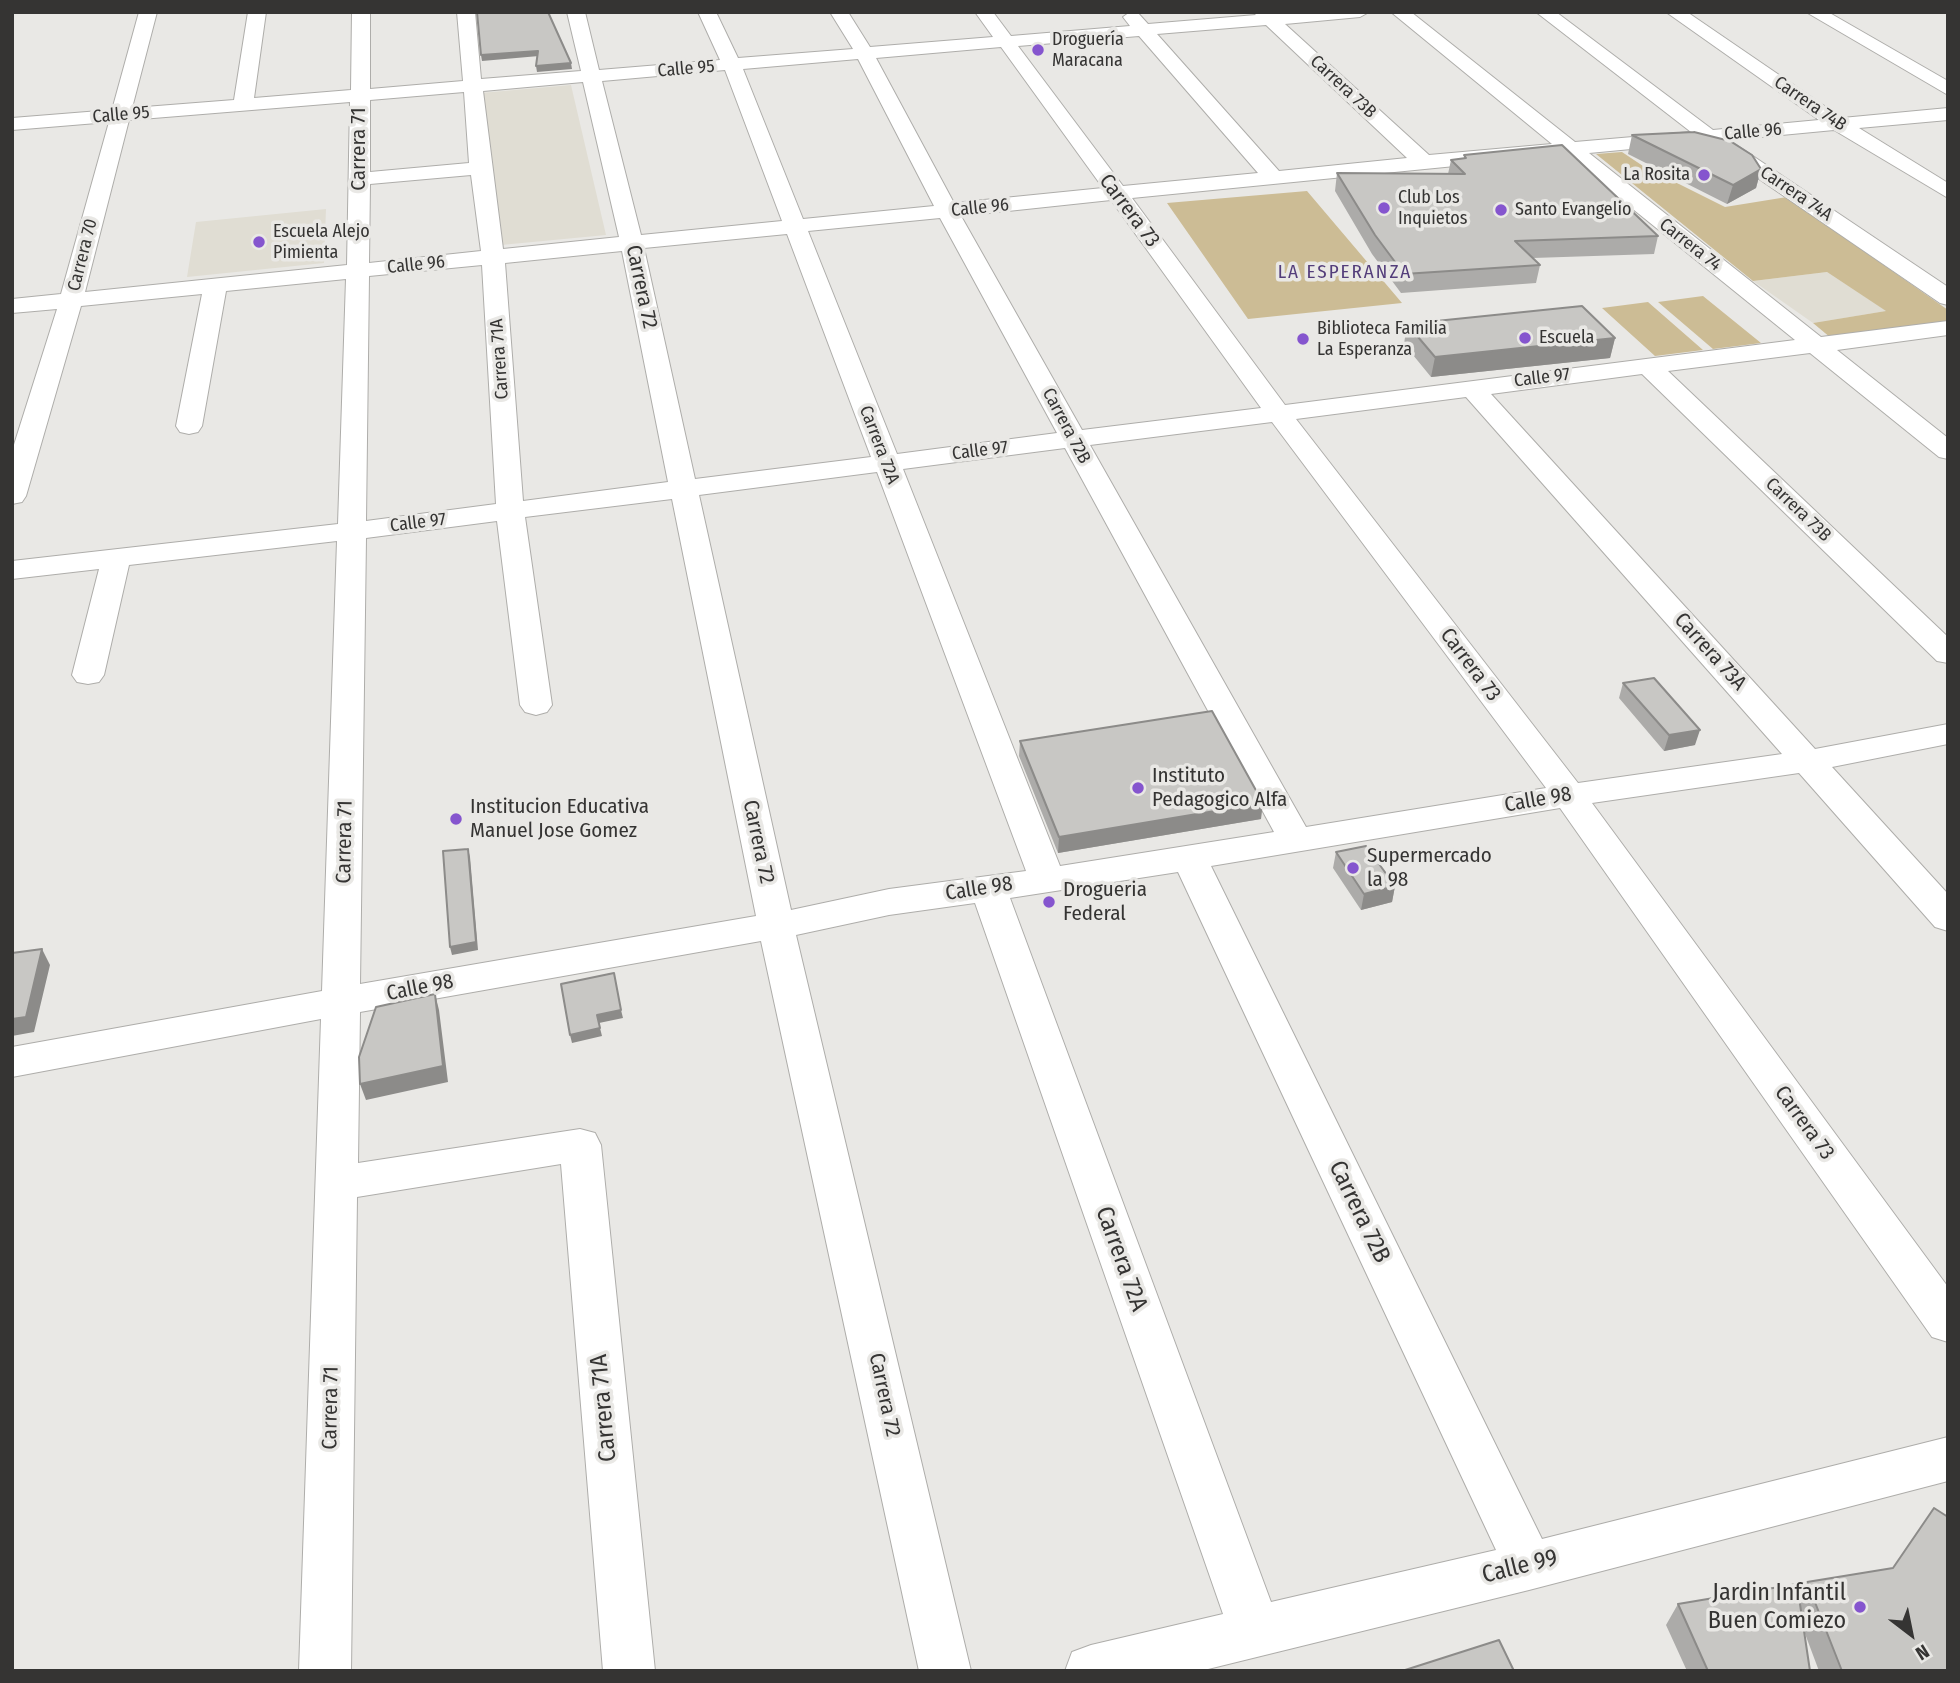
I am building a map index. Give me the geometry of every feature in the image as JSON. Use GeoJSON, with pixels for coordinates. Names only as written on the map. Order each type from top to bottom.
{"type":"FeatureCollection","features":[{"type":"Feature","properties":{"kind":"street","name":"Carrera 70"},"geometry":{"type":"LineString","coordinates":[[12,496],[71,300],[118,116],[148,12]]}},
{"type":"Feature","properties":{"kind":"street"},"geometry":{"type":"LineString","coordinates":[[243,105],[257,12]]}},
{"type":"Feature","properties":{"kind":"street","name":"Carrera 71"},"geometry":{"type":"LineString","coordinates":[[325,1671],[358,272],[361,12]]}},
{"type":"Feature","properties":{"kind":"street","name":"Carrera 71A"},"geometry":{"type":"LineString","coordinates":[[466,12],[480,168],[493,257],[510,512],[536,705]]}},
{"type":"Feature","properties":{"kind":"street","name":"Carrera 72"},"geometry":{"type":"LineString","coordinates":[[576,12],[631,241],[776,926],[858,1275],[945,1671]]}},
{"type":"Feature","properties":{"kind":"street","name":"Carrera 72A"},"geometry":{"type":"LineString","coordinates":[[707,12],[732,65],[795,225],[1046,878]]}},
{"type":"Feature","properties":{"kind":"street","name":"Carrera 72B"},"geometry":{"type":"LineString","coordinates":[[839,12],[866,54],[901,127],[950,211],[1072,440],[1295,839]]}},
{"type":"Feature","properties":{"kind":"street","name":"Carrera 73"},"geometry":{"type":"LineString","coordinates":[[984,12],[1279,414],[1569,795],[1948,1323]]}},
{"type":"Feature","properties":{"kind":"street"},"geometry":{"type":"LineString","coordinates":[[1128,12],[1273,177]]}},
{"type":"Feature","properties":{"kind":"street","name":"Calle 95"},"geometry":{"type":"LineString","coordinates":[[12,124],[866,54],[1143,30],[1266,16],[1360,12]]}},
{"type":"Feature","properties":{"kind":"street","name":"Carrera 74"},"geometry":{"type":"LineString","coordinates":[[1400,12],[1570,151],[1818,344],[1948,452]]}},
{"type":"Feature","properties":{"kind":"street","name":"Carrera 74A"},"geometry":{"type":"LineString","coordinates":[[1545,12],[1709,136],[1948,298]]}},
{"type":"Feature","properties":{"kind":"street","name":"Carrera 74B"},"geometry":{"type":"LineString","coordinates":[[1675,12],[1838,124],[1948,192]]}},
{"type":"Feature","properties":{"kind":"street"},"geometry":{"type":"LineString","coordinates":[[1815,12],[1948,89]]}},
{"type":"Feature","properties":{"kind":"street","name":"Carrera 73B"},"geometry":{"type":"LineString","coordinates":[[1266,16],[1424,162]]}},
{"type":"Feature","properties":{"kind":"street","name":"Calle 96"},"geometry":{"type":"LineString","coordinates":[[12,306],[1424,162],[1570,151],[1948,114]]}},
{"type":"Feature","properties":{"kind":"street"},"geometry":{"type":"LineString","coordinates":[[359,180],[480,168]]}},
{"type":"Feature","properties":{"kind":"street"},"geometry":{"type":"LineString","coordinates":[[189,426],[215,285]]}},
{"type":"Feature","properties":{"kind":"street","name":"Calle 97"},"geometry":{"type":"LineString","coordinates":[[12,570],[510,512],[1948,328]]}},
{"type":"Feature","properties":{"kind":"street","name":"Carrera 73B"},"geometry":{"type":"LineString","coordinates":[[1647,365],[1948,654]]}},
{"type":"Feature","properties":{"kind":"street","name":"Carrera 73A"},"geometry":{"type":"LineString","coordinates":[[1471,387],[1948,918]]}},
{"type":"Feature","properties":{"kind":"street"},"geometry":{"type":"LineString","coordinates":[[88,675],[117,558]]}},
{"type":"Feature","properties":{"kind":"street","name":"Calle 98"},"geometry":{"type":"LineString","coordinates":[[12,1062],[555,962],[776,926],[889,902],[1189,858],[1569,795],[1808,761],[1948,734]]}},
{"type":"Feature","properties":{"kind":"street","name":"Carrera 72B"},"geometry":{"type":"LineString","coordinates":[[1189,858],[1529,1566]]}},
{"type":"Feature","properties":{"kind":"street","name":"Carrera 72A"},"geometry":{"type":"LineString","coordinates":[[988,888],[1255,1630]]}},
{"type":"Feature","properties":{"kind":"street","name":"Carrera 71A"},"geometry":{"type":"LineString","coordinates":[[336,1183],[580,1145],[629,1671]]}},
{"type":"Feature","properties":{"kind":"street","name":"Calle 99"},"geometry":{"type":"LineString","coordinates":[[1091,1671],[1529,1566],[1948,1459]]}},
{"type":"Feature","properties":{"kind":"shaded area"},"geometry":{"type":"Polygon","coordinates":[[[571,85],[606,235],[501,245],[481,93],[571,85]]]}},
{"type":"Feature","properties":{"kind":"shaded area"},"geometry":{"type":"Polygon","coordinates":[[[1622,152],[1643,166],[1725,207],[1787,197],[1948,310],[1948,323],[1831,338],[1813,323],[1886,311],[1827,272],[1753,281],[1596,154],[1622,152]]]}},
{"type":"Feature","properties":{"kind":"shaded area"},"geometry":{"type":"Polygon","coordinates":[[[1307,191],[1402,303],[1248,319],[1167,203],[1307,191]]]}},
{"type":"Feature","properties":{"kind":"shaded area","name":"Escuela Alejo Pimienta"},"geometry":{"type":"Polygon","coordinates":[[[326,209],[324,263],[187,277],[196,222],[326,209]]]}},
{"type":"Feature","properties":{"kind":"shaded area"},"geometry":{"type":"Polygon","coordinates":[[[1827,272],[1887,311],[1813,323],[1753,281],[1827,272]]]}},
{"type":"Feature","properties":{"kind":"shaded area"},"geometry":{"type":"Polygon","coordinates":[[[1703,296],[1761,343],[1713,349],[1658,302],[1703,296]]]}},
{"type":"Feature","properties":{"kind":"shaded area"},"geometry":{"type":"Polygon","coordinates":[[[1648,302],[1703,350],[1655,356],[1602,308],[1648,302]]]}},
{"type":"Feature","properties":{"kind":"building"},"geometry":{"type":"Polygon","coordinates":[[[477,12],[548,12],[571,63],[536,66],[538,51],[481,55],[477,12]]]}},
{"type":"Feature","properties":{"kind":"building"},"geometry":{"type":"Polygon","coordinates":[[[1694,132],[1730,141],[1752,155],[1761,169],[1733,185],[1632,135],[1694,132]]]}},
{"type":"Feature","properties":{"kind":"building"},"geometry":{"type":"Polygon","coordinates":[[[1562,145],[1658,236],[1515,241],[1540,265],[1404,274],[1375,235],[1337,173],[1465,174],[1451,160],[1466,158],[1464,155],[1562,145]]]}},
{"type":"Feature","properties":{"kind":"building"},"geometry":{"type":"Polygon","coordinates":[[[1582,306],[1615,338],[1435,357],[1407,324],[1582,306]]]}},
{"type":"Feature","properties":{"kind":"building"},"geometry":{"type":"Polygon","coordinates":[[[1654,678],[1700,730],[1669,735],[1623,683],[1654,678]]]}},
{"type":"Feature","properties":{"kind":"building","name":"Instituto Pedagogico Alfa"},"geometry":{"type":"Polygon","coordinates":[[[1212,711],[1263,803],[1059,837],[1020,741],[1212,711]]]}},
{"type":"Feature","properties":{"kind":"building"},"geometry":{"type":"Polygon","coordinates":[[[1366,846],[1395,886],[1364,894],[1336,852],[1366,846]]]}},
{"type":"Feature","properties":{"kind":"building"},"geometry":{"type":"Polygon","coordinates":[[[468,849],[476,942],[450,947],[443,851],[468,849]]]}},
{"type":"Feature","properties":{"kind":"building"},"geometry":{"type":"Polygon","coordinates":[[[42,949],[26,1017],[12,1019],[12,953],[42,949]]]}},
{"type":"Feature","properties":{"kind":"building"},"geometry":{"type":"Polygon","coordinates":[[[614,973],[621,1010],[597,1015],[600,1028],[570,1035],[561,984],[614,973]]]}},
{"type":"Feature","properties":{"kind":"building"},"geometry":{"type":"Polygon","coordinates":[[[435,994],[443,1066],[360,1084],[359,1057],[376,1007],[435,994]]]}},
{"type":"Feature","properties":{"kind":"building"},"geometry":{"type":"Polygon","coordinates":[[[1934,1508],[1948,1517],[1948,1671],[1842,1671],[1807,1582],[1893,1568],[1934,1508]]]}},
{"type":"Feature","properties":{"kind":"building"},"geometry":{"type":"Polygon","coordinates":[[[1797,1584],[1810,1671],[1708,1671],[1678,1604],[1797,1584]]]}},
{"type":"Feature","properties":{"kind":"building"},"geometry":{"type":"Polygon","coordinates":[[[1499,1640],[1514,1671],[1402,1671],[1499,1640]]]}},
{"type":"Feature","properties":{"kind":"place","name":"Droguería Maracana"},"geometry":{"type":"Point","coordinates":[1038,50]}},
{"type":"Feature","properties":{"kind":"place","name":"La Rosita"},"geometry":{"type":"Point","coordinates":[1704,175]}},
{"type":"Feature","properties":{"kind":"place","name":"Club Los Inquietos"},"geometry":{"type":"Point","coordinates":[1384,208]}},
{"type":"Feature","properties":{"kind":"place","name":"Santo Evangelio"},"geometry":{"type":"Point","coordinates":[1501,210]}},
{"type":"Feature","properties":{"kind":"place","name":"Escuela Alejo Pimienta"},"geometry":{"type":"Point","coordinates":[259,242]}},
{"type":"Feature","properties":{"kind":"place","name":"Escuela"},"geometry":{"type":"Point","coordinates":[1525,338]}},
{"type":"Feature","properties":{"kind":"place","name":"Biblioteca Familia La Esperanza"},"geometry":{"type":"Point","coordinates":[1303,339]}},
{"type":"Feature","properties":{"kind":"place","name":"Instituto Pedagogico Alfa"},"geometry":{"type":"Point","coordinates":[1138,788]}},
{"type":"Feature","properties":{"kind":"place","name":"Institucion Educativa Manuel Jose Gomez"},"geometry":{"type":"Point","coordinates":[456,819]}},
{"type":"Feature","properties":{"kind":"place","name":"Supermercado la 98"},"geometry":{"type":"Point","coordinates":[1353,868]}},
{"type":"Feature","properties":{"kind":"place","name":"Drogueria Federal"},"geometry":{"type":"Point","coordinates":[1049,902]}},
{"type":"Feature","properties":{"kind":"place","name":"Jardin Infantil Buen Comiezo"},"geometry":{"type":"Point","coordinates":[1860,1607]}},
{"type":"Feature","properties":{"kind":"district","name":"LA ESPERANZA"},"geometry":{"type":"Point","coordinates":[1345,273]}}]}
